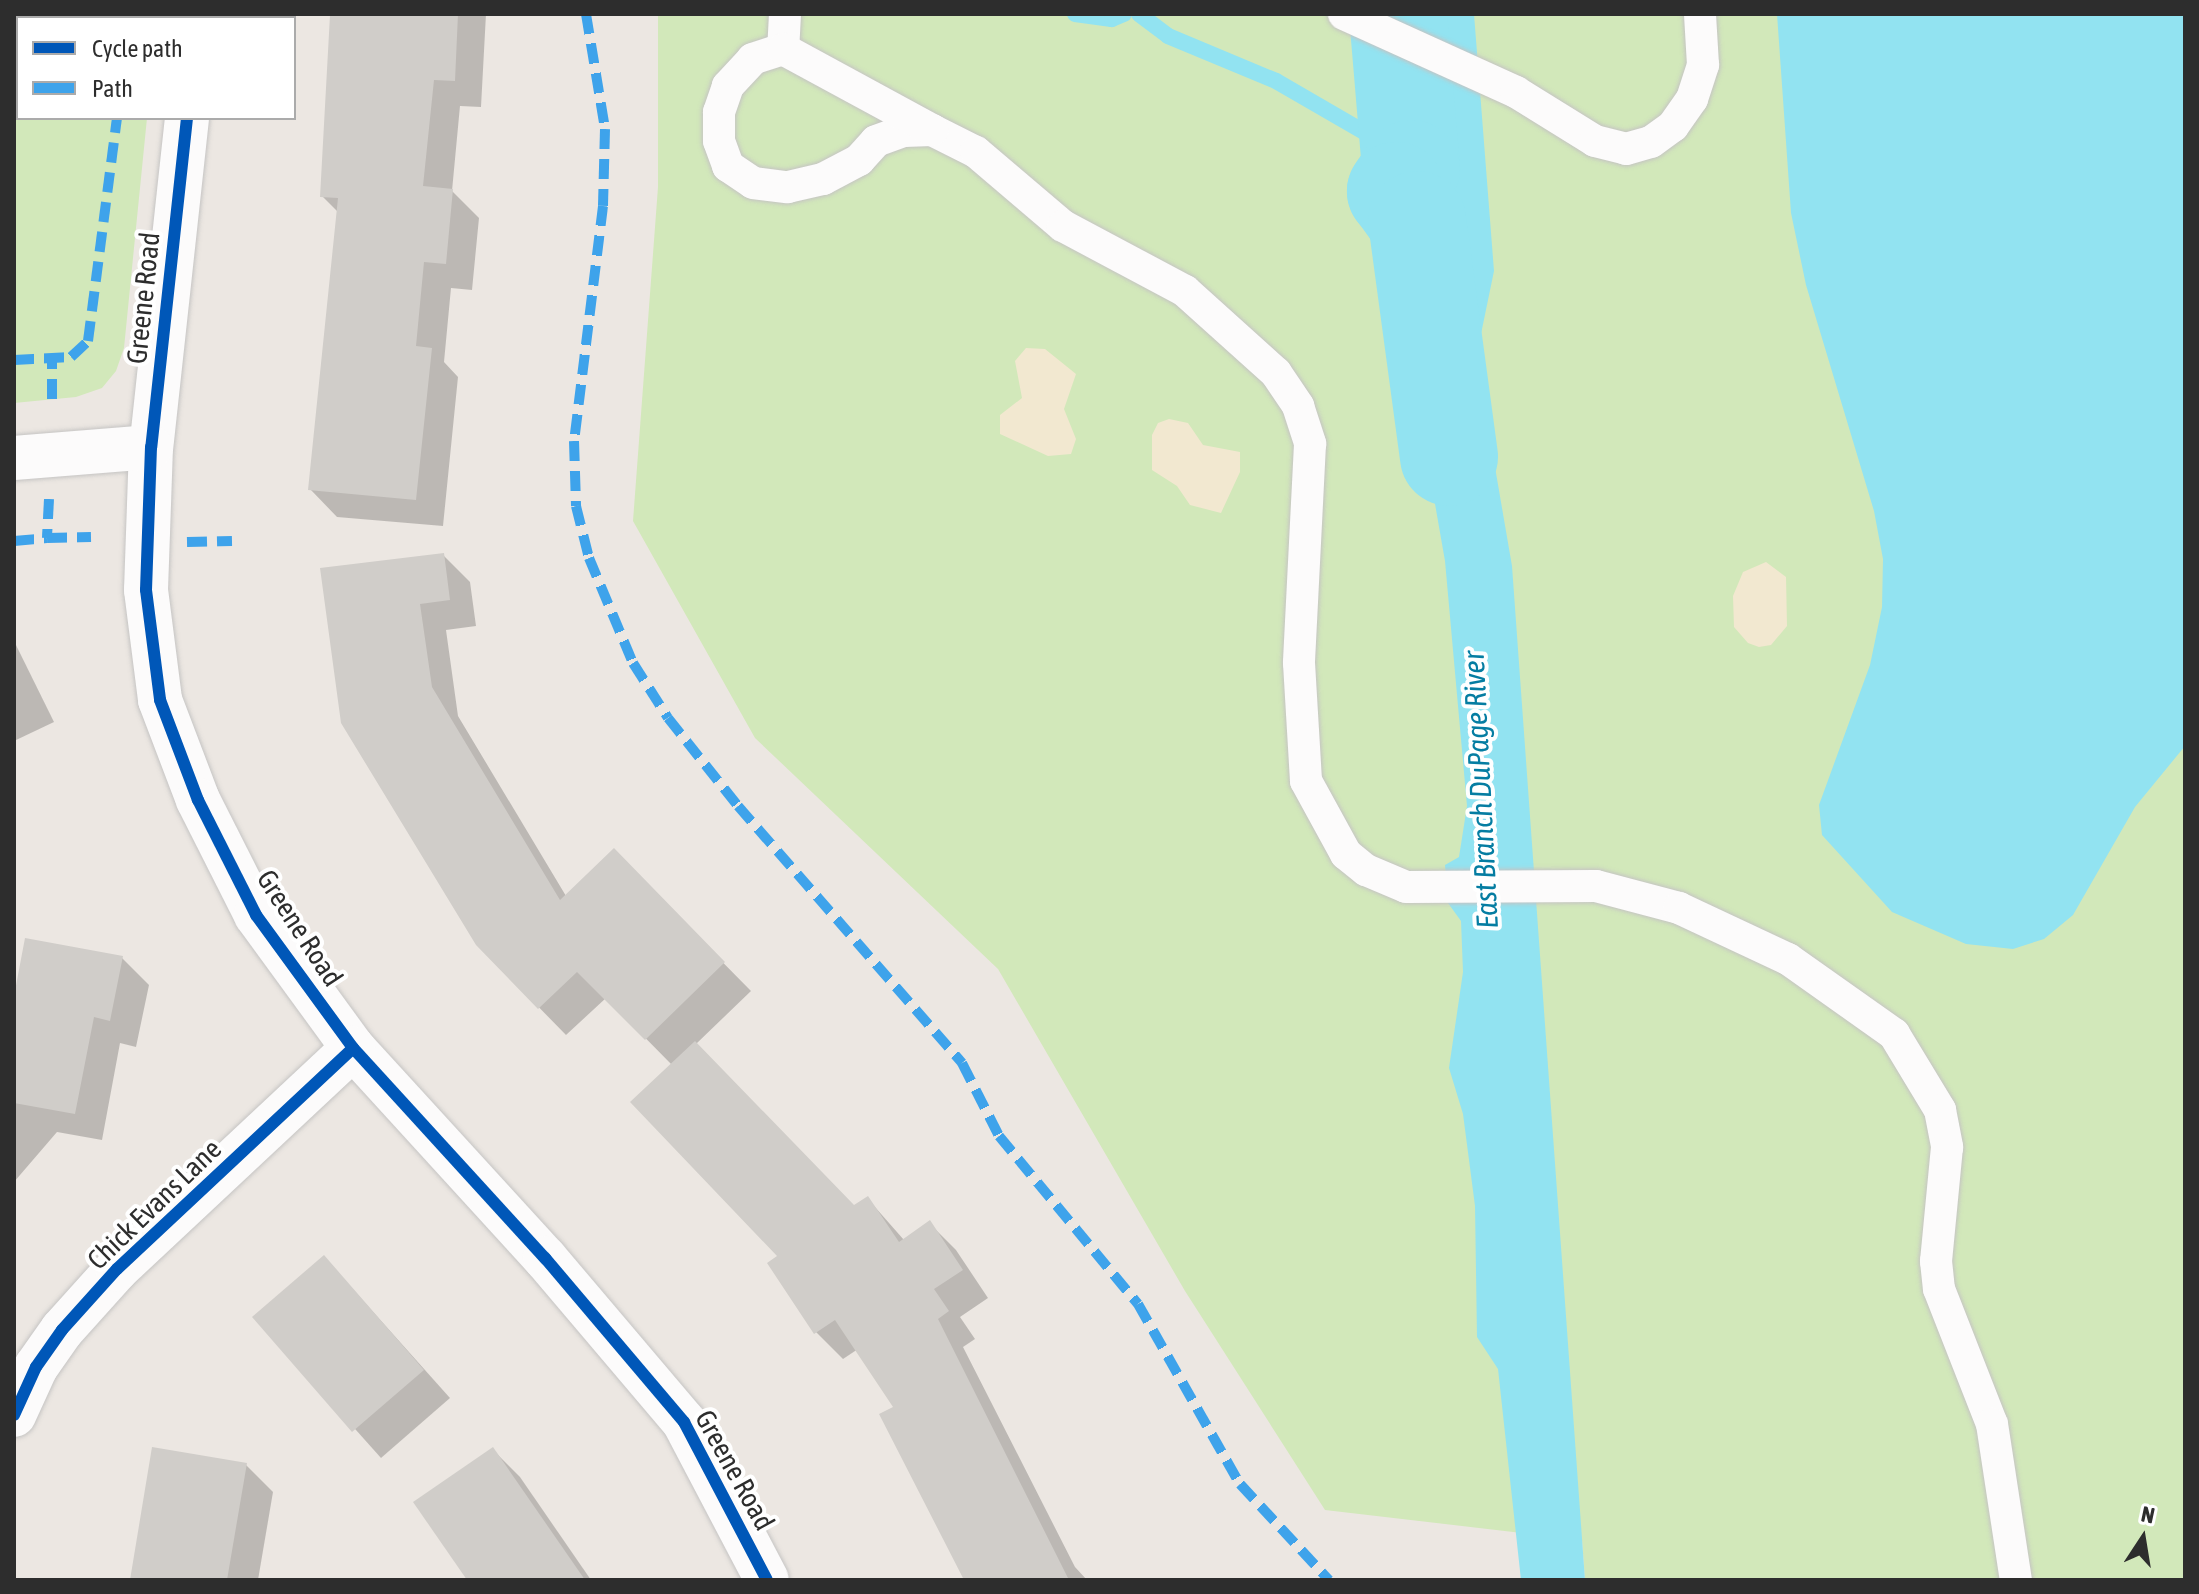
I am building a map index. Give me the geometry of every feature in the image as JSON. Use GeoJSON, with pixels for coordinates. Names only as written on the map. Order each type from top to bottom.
{"type":"FeatureCollection","features":[{"type":"Feature","properties":{"kind":"street","name":"Greene Road"},"geometry":{"type":"LineString","coordinates":[[187,120],[151,447],[146,590],[160,700],[198,800],[256,915],[353,1048],[545,1258],[684,1422],[767,1580]]}},
{"type":"Feature","properties":{"kind":"street"},"geometry":{"type":"LineString","coordinates":[[14,458],[151,447]]}},
{"type":"Feature","properties":{"kind":"street","name":"Chick Evans Lane"},"geometry":{"type":"LineString","coordinates":[[14,1415],[53,1342],[117,1269],[353,1048]]}},
{"type":"Feature","properties":{"kind":"lane"},"geometry":{"type":"LineString","coordinates":[[783,49],[785,14]]}},
{"type":"Feature","properties":{"kind":"lane"},"geometry":{"type":"LineString","coordinates":[[1355,19],[1516,92],[1595,141],[1626,149],[1651,142],[1673,126],[1692,99],[1703,65],[1700,14]]}},
{"type":"Feature","properties":{"kind":"lane"},"geometry":{"type":"LineString","coordinates":[[932,130],[904,131],[876,141],[859,160],[823,179],[788,187],[753,183],[728,166],[719,141],[719,112],[728,86],[753,59],[783,49],[976,152],[1063,226],[1185,291],[1276,373],[1298,406],[1310,444],[1299,663],[1306,781],[1346,854],[1387,881],[1406,887],[1596,886],[1679,908],[1788,959],[1894,1034],[1918,1066],[1940,1110],[1947,1147],[1936,1261],[1939,1289],[1992,1424],[2016,1580]]}},
{"type":"Feature","properties":{"kind":"green space"},"geometry":{"type":"Polygon","coordinates":[[[14,14],[82,16],[16,16],[16,120],[147,120],[124,348],[116,371],[102,388],[76,397],[14,403],[14,14]]]}},
{"type":"Feature","properties":{"kind":"green space"},"geometry":{"type":"Polygon","coordinates":[[[658,14],[2185,14],[2185,1580],[1585,1580],[1582,1540],[1325,1510],[1185,1291],[998,969],[755,738],[633,521],[658,187],[658,14]]]}},
{"type":"Feature","properties":{"kind":"sand"},"geometry":{"type":"Polygon","coordinates":[[[1026,348],[1045,349],[1076,374],[1064,409],[1076,439],[1071,454],[1048,456],[1000,434],[1000,415],[1022,398],[1015,361],[1026,348]]]}},
{"type":"Feature","properties":{"kind":"sand"},"geometry":{"type":"Polygon","coordinates":[[[1169,419],[1188,423],[1203,445],[1240,452],[1240,472],[1221,513],[1190,505],[1177,486],[1152,470],[1152,435],[1158,423],[1169,419]]]}},
{"type":"Feature","properties":{"kind":"sand"},"geometry":{"type":"Polygon","coordinates":[[[1766,562],[1786,577],[1787,626],[1771,645],[1759,647],[1748,643],[1734,627],[1733,596],[1743,572],[1766,562]]]}},
{"type":"Feature","properties":{"kind":"water"},"geometry":{"type":"Polygon","coordinates":[[[1397,14],[1474,14],[1494,271],[1481,334],[1480,380],[1512,566],[1585,1580],[1521,1580],[1498,1369],[1477,1337],[1475,1206],[1463,1114],[1449,1068],[1463,972],[1461,921],[1448,903],[1445,865],[1459,857],[1467,806],[1445,561],[1421,424],[1431,325],[1417,220],[1396,191],[1411,169],[1394,88],[1397,14]]]}},
{"type":"Feature","properties":{"kind":"water"},"geometry":{"type":"Polygon","coordinates":[[[1777,14],[2185,14],[2185,746],[2135,807],[2073,915],[2044,939],[2013,949],[1966,944],[1892,912],[1822,835],[1819,805],[1870,665],[1882,607],[1883,559],[1874,511],[1806,285],[1791,213],[1777,14]]]}},
{"type":"Feature","properties":{"kind":"building"},"geometry":{"type":"Polygon","coordinates":[[[458,14],[455,81],[434,80],[423,186],[453,189],[446,264],[424,262],[416,346],[432,348],[416,500],[308,490],[338,198],[320,197],[330,15],[458,14]]]}},
{"type":"Feature","properties":{"kind":"building"},"geometry":{"type":"Polygon","coordinates":[[[444,553],[450,600],[420,604],[432,687],[560,900],[614,848],[725,962],[645,1040],[577,972],[538,1009],[476,945],[341,723],[320,568],[444,553]]]}},
{"type":"Feature","properties":{"kind":"building"},"geometry":{"type":"Polygon","coordinates":[[[25,938],[123,956],[110,1021],[94,1017],[75,1114],[14,1103],[14,996],[25,938]]]}},
{"type":"Feature","properties":{"kind":"building"},"geometry":{"type":"Polygon","coordinates":[[[695,1041],[854,1205],[868,1196],[899,1242],[930,1220],[963,1270],[934,1289],[949,1311],[938,1319],[1069,1580],[964,1580],[879,1414],[893,1407],[835,1320],[814,1334],[767,1263],[777,1256],[630,1102],[695,1041]]]}},
{"type":"Feature","properties":{"kind":"building"},"geometry":{"type":"Polygon","coordinates":[[[324,1255],[424,1370],[352,1432],[252,1317],[324,1255]]]}},
{"type":"Feature","properties":{"kind":"building"},"geometry":{"type":"Polygon","coordinates":[[[152,1447],[247,1463],[227,1580],[130,1580],[152,1447]]]}},
{"type":"Feature","properties":{"kind":"building"},"geometry":{"type":"Polygon","coordinates":[[[493,1447],[585,1580],[467,1580],[413,1502],[493,1447]]]}},
{"type":"Feature","properties":{"kind":"waterway"},"geometry":{"type":"LineString","coordinates":[[1075,14],[1112,19],[1124,14]]}},
{"type":"Feature","properties":{"kind":"waterway"},"geometry":{"type":"LineString","coordinates":[[1139,14],[1168,36],[1276,81],[1388,146],[1411,169],[1396,191]]}},
{"type":"Feature","properties":{"kind":"waterway","name":"East Branch DuPage River"},"geometry":{"type":"LineString","coordinates":[[1398,14],[1411,169],[1396,191],[1417,220],[1449,457]]}},
{"type":"Feature","properties":{"kind":"marked path"},"geometry":{"type":"LineString","coordinates":[[126,16],[135,14]]}},
{"type":"Feature","properties":{"kind":"marked path"},"geometry":{"type":"LineString","coordinates":[[586,14],[605,129],[603,206],[574,441],[576,506],[589,558],[633,663],[668,718],[738,806],[962,1063],[999,1136],[1138,1304],[1240,1484],[1329,1580]]}},
{"type":"Feature","properties":{"kind":"marked path"},"geometry":{"type":"LineString","coordinates":[[14,360],[71,357],[88,341],[117,120]]}},
{"type":"Feature","properties":{"kind":"marked path"},"geometry":{"type":"LineString","coordinates":[[52,360],[52,399]]}},
{"type":"Feature","properties":{"kind":"marked path"},"geometry":{"type":"LineString","coordinates":[[49,499],[47,538],[91,537]]}},
{"type":"Feature","properties":{"kind":"marked path"},"geometry":{"type":"LineString","coordinates":[[14,541],[47,538]]}},
{"type":"Feature","properties":{"kind":"marked path"},"geometry":{"type":"LineString","coordinates":[[187,542],[232,541]]}},
{"type":"Feature","properties":{"kind":"cycle path"},"geometry":{"type":"LineString","coordinates":[[187,120],[151,447],[146,590],[160,700],[198,800],[256,915],[353,1048],[545,1258],[684,1422],[767,1580]]}},
{"type":"Feature","properties":{"kind":"cycle path"},"geometry":{"type":"LineString","coordinates":[[14,1415],[36,1367],[62,1330],[117,1269],[353,1048]]}}]}
